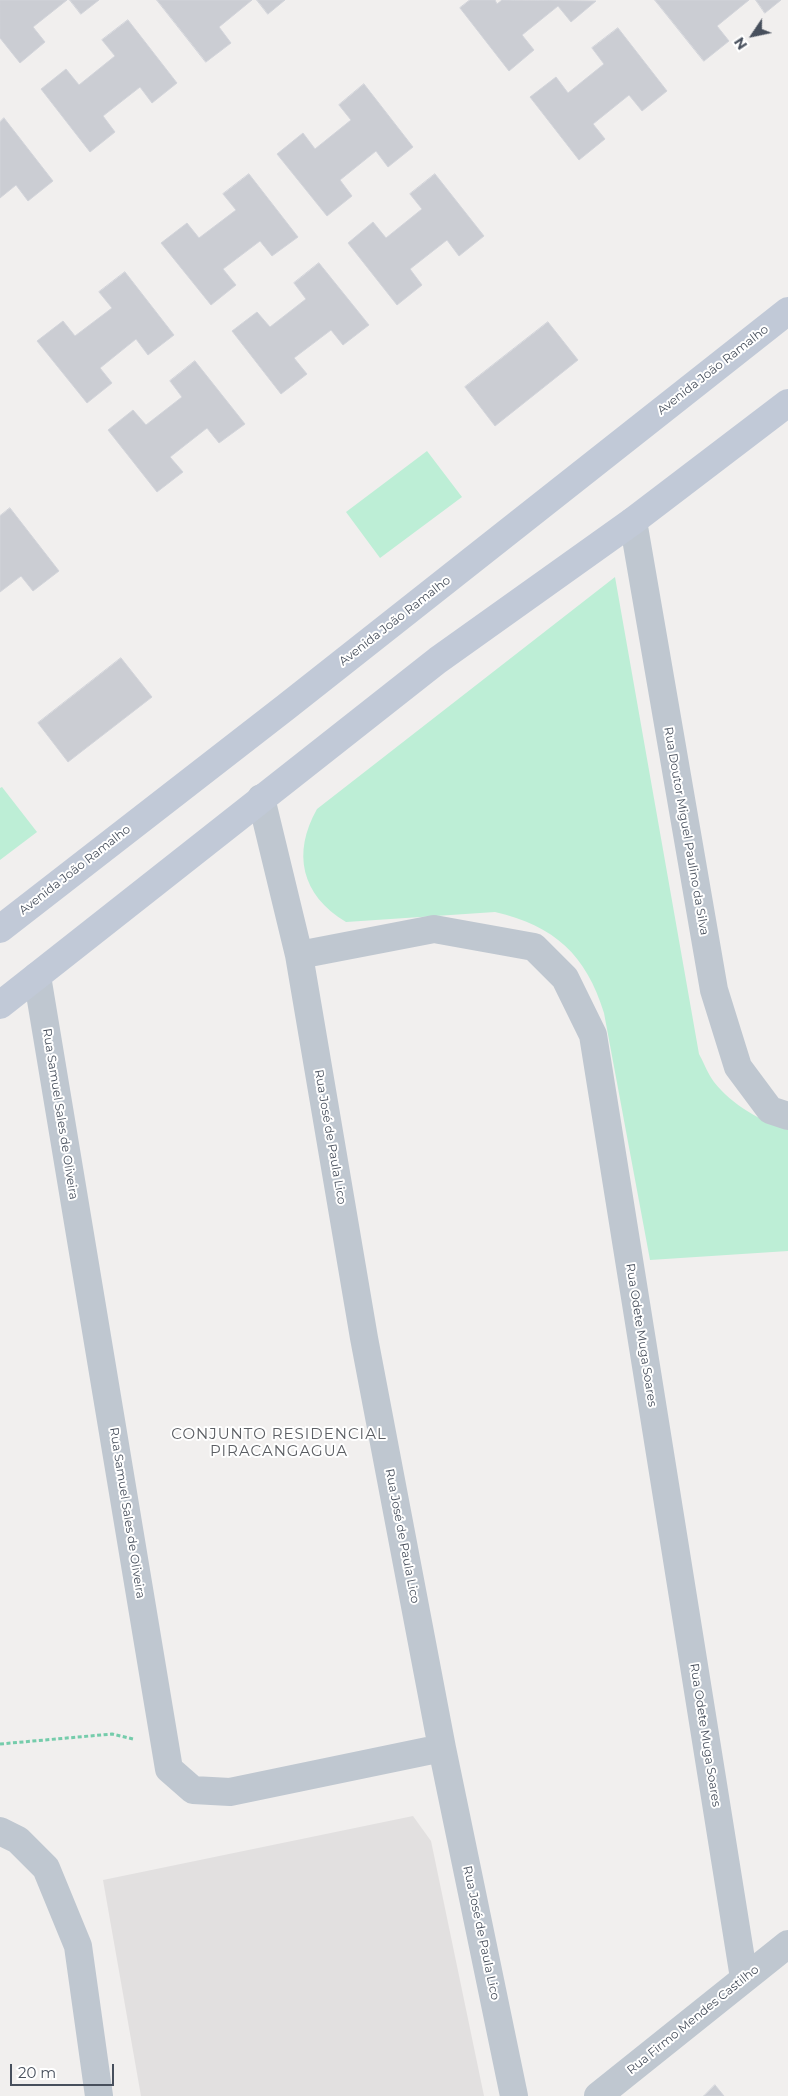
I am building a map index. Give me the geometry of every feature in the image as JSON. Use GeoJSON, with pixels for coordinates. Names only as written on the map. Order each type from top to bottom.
{"type":"FeatureCollection","features":[{"type":"Feature","properties":{"kind":"street","name":"Avenida João Ramalho"},"geometry":{"type":"LineString","coordinates":[[0,928],[786,318]]}},
{"type":"Feature","properties":{"kind":"street"},"geometry":{"type":"LineString","coordinates":[[0,1005],[438,660],[633,521],[788,403]]}},
{"type":"Feature","properties":{"kind":"street","name":"Rua Doutor Miguel Paulino da Silva"},"geometry":{"type":"LineString","coordinates":[[633,521],[714,990],[738,1067],[770,1110],[788,1116]]}},
{"type":"Feature","properties":{"kind":"street","name":"Rua José de Paula Lico"},"geometry":{"type":"LineString","coordinates":[[261,798],[299,955],[366,1348],[442,1748],[514,2096]]}},
{"type":"Feature","properties":{"kind":"street","name":"Rua Odete Muga Soares"},"geometry":{"type":"LineString","coordinates":[[299,955],[434,928],[534,947],[565,978],[593,1034],[744,1978]]}},
{"type":"Feature","properties":{"kind":"street","name":"Rua Samuel Sales de Oliveira"},"geometry":{"type":"LineString","coordinates":[[37,976],[169,1769],[193,1790],[230,1792],[442,1748]]}},
{"type":"Feature","properties":{"kind":"street"},"geometry":{"type":"LineString","coordinates":[[0,1831],[18,1840],[46,1868],[78,1946],[99,2096]]}},
{"type":"Feature","properties":{"kind":"street","name":"Rua Firmo Mendes Castilho"},"geometry":{"type":"LineString","coordinates":[[598,2096],[788,1944]]}},
{"type":"Feature","properties":{"kind":"path"},"geometry":{"type":"LineString","coordinates":[[0,1744],[112,1734],[165,1746]]}},
{"type":"Feature","properties":{"kind":"shaded area"},"geometry":{"type":"Polygon","coordinates":[[[413,1816],[431,1841],[484,2096],[141,2096],[103,1880],[413,1816]]]}},
{"type":"Feature","properties":{"kind":"green space"},"geometry":{"type":"Polygon","coordinates":[[[427,451],[462,497],[380,558],[346,512],[427,451]]]}},
{"type":"Feature","properties":{"kind":"green space"},"geometry":{"type":"Polygon","coordinates":[[[615,577],[699,1054],[714,1082],[729,1098],[757,1117],[788,1130],[788,1251],[650,1260],[604,1013],[588,975],[565,946],[551,935],[516,918],[495,912],[346,922],[319,899],[310,886],[305,872],[303,857],[305,841],[309,825],[317,809],[615,577]]]}},
{"type":"Feature","properties":{"kind":"green space"},"geometry":{"type":"Polygon","coordinates":[[[2,787],[37,832],[0,860],[0,788],[2,787]]]}},
{"type":"Feature","properties":{"kind":"building"},"geometry":{"type":"Polygon","coordinates":[[[0,0],[67,0],[33,27],[45,42],[20,63],[0,38],[0,0]]]}},
{"type":"Feature","properties":{"kind":"building"},"geometry":{"type":"Polygon","coordinates":[[[70,0],[99,0],[81,14],[70,0]]]}},
{"type":"Feature","properties":{"kind":"building"},"geometry":{"type":"Polygon","coordinates":[[[157,0],[252,0],[219,27],[231,43],[206,62],[157,0]]]}},
{"type":"Feature","properties":{"kind":"building"},"geometry":{"type":"Polygon","coordinates":[[[257,0],[285,0],[268,14],[257,0]]]}},
{"type":"Feature","properties":{"kind":"building"},"geometry":{"type":"Polygon","coordinates":[[[470,0],[495,0],[497,4],[502,0],[596,1],[571,22],[558,6],[522,35],[534,50],[509,71],[460,8],[470,0]]]}},
{"type":"Feature","properties":{"kind":"building"},"geometry":{"type":"Polygon","coordinates":[[[655,0],[749,0],[717,26],[729,41],[704,61],[655,0]]]}},
{"type":"Feature","properties":{"kind":"building"},"geometry":{"type":"Polygon","coordinates":[[[756,0],[781,0],[765,13],[756,0]]]}},
{"type":"Feature","properties":{"kind":"building"},"geometry":{"type":"Polygon","coordinates":[[[128,20],[177,83],[152,103],[140,87],[103,116],[115,132],[90,152],[41,89],[66,69],[79,85],[115,56],[102,40],[128,20]]]}},
{"type":"Feature","properties":{"kind":"building"},"geometry":{"type":"Polygon","coordinates":[[[618,28],[667,91],[642,111],[629,95],[593,124],[605,139],[579,160],[530,97],[556,77],[568,93],[604,64],[592,48],[618,28]]]}},
{"type":"Feature","properties":{"kind":"building"},"geometry":{"type":"Polygon","coordinates":[[[364,84],[413,147],[388,167],[376,151],[340,180],[352,196],[327,216],[277,154],[303,133],[315,149],[351,120],[339,105],[364,84]]]}},
{"type":"Feature","properties":{"kind":"building"},"geometry":{"type":"Polygon","coordinates":[[[4,118],[53,181],[28,201],[16,185],[0,198],[0,122],[4,118]]]}},
{"type":"Feature","properties":{"kind":"building"},"geometry":{"type":"Polygon","coordinates":[[[249,174],[298,237],[272,256],[260,241],[223,269],[236,285],[211,305],[161,243],[187,223],[199,238],[236,210],[223,194],[249,174]]]}},
{"type":"Feature","properties":{"kind":"building"},"geometry":{"type":"Polygon","coordinates":[[[435,174],[484,236],[459,256],[447,240],[410,269],[422,285],[397,305],[348,243],[373,222],[386,238],[422,209],[410,194],[435,174]]]}},
{"type":"Feature","properties":{"kind":"building"},"geometry":{"type":"Polygon","coordinates":[[[319,263],[369,325],[343,345],[331,330],[294,358],[307,374],[281,394],[232,331],[257,312],[270,327],[306,299],[294,283],[319,263]]]}},
{"type":"Feature","properties":{"kind":"building"},"geometry":{"type":"Polygon","coordinates":[[[125,272],[174,335],[148,355],[136,339],[100,368],[112,383],[87,403],[37,341],[63,321],[75,336],[112,308],[99,292],[125,272]]]}},
{"type":"Feature","properties":{"kind":"building"},"geometry":{"type":"Polygon","coordinates":[[[548,322],[578,360],[495,426],[465,387],[548,322]]]}},
{"type":"Feature","properties":{"kind":"building"},"geometry":{"type":"Polygon","coordinates":[[[195,361],[245,424],[219,443],[207,428],[170,457],[183,472],[157,492],[108,430],[133,410],[146,425],[182,397],[170,381],[195,361]]]}},
{"type":"Feature","properties":{"kind":"building"},"geometry":{"type":"Polygon","coordinates":[[[10,508],[59,571],[33,591],[21,576],[0,592],[0,516],[10,508]]]}},
{"type":"Feature","properties":{"kind":"building"},"geometry":{"type":"Polygon","coordinates":[[[121,658],[152,697],[68,762],[38,723],[121,658]]]}},
{"type":"Feature","properties":{"kind":"building"},"geometry":{"type":"Polygon","coordinates":[[[715,2085],[724,2096],[704,2096],[715,2085]]]}},
{"type":"Feature","properties":{"kind":"district","name":"CONJUNTO RESIDENCIAL PIRACANGAGUA"},"geometry":{"type":"Point","coordinates":[279,1444]}}]}
